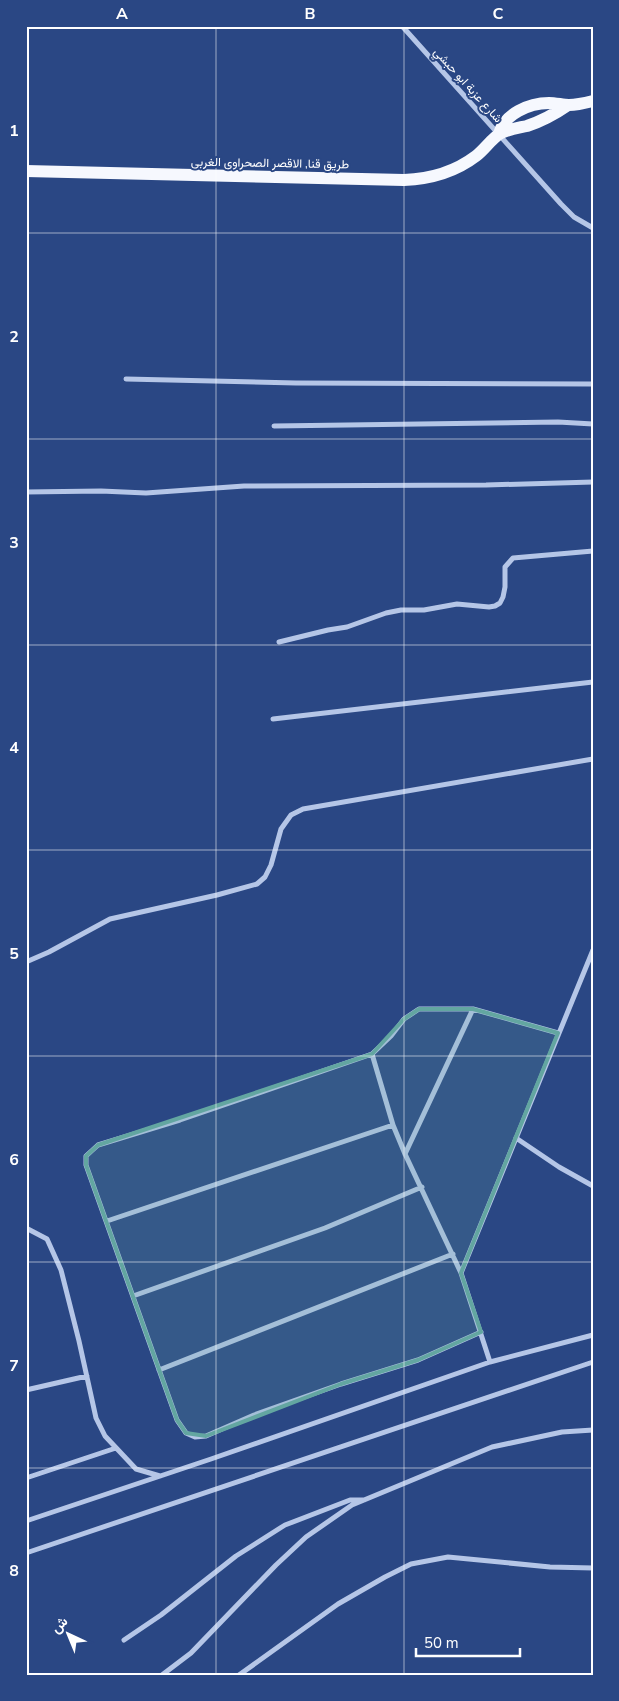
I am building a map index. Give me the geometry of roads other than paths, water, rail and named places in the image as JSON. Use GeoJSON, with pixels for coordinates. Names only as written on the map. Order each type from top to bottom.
{"type":"FeatureCollection","features":[{"type":"Feature","properties":{"kind":"main road","name":"طريق قنا, الاقصر الصحراوى الغربى"},"geometry":{"type":"LineString","coordinates":[[26,171],[420,179],[450,171],[476,156],[498,134],[506,121],[525,108],[542,104],[568,105],[593,101]]}},
{"type":"Feature","properties":{"kind":"main road","name":"طريق قنا, الاقصر الصحراوى الغربى"},"geometry":{"type":"LineString","coordinates":[[498,134],[546,119],[568,105]]}},
{"type":"Feature","properties":{"kind":"street","name":"شارع عزبة ابو حبشي"},"geometry":{"type":"LineString","coordinates":[[402,26],[574,217],[593,228]]}},
{"type":"Feature","properties":{"kind":"street"},"geometry":{"type":"LineString","coordinates":[[126,379],[296,383],[593,384]]}},
{"type":"Feature","properties":{"kind":"street"},"geometry":{"type":"LineString","coordinates":[[274,426],[558,422],[593,424]]}},
{"type":"Feature","properties":{"kind":"street"},"geometry":{"type":"LineString","coordinates":[[26,492],[146,492],[244,486],[441,486],[593,482]]}},
{"type":"Feature","properties":{"kind":"street"},"geometry":{"type":"LineString","coordinates":[[280,642],[347,627],[386,613],[402,610],[424,610],[457,604],[495,606],[500,603],[503,597],[506,587],[504,571],[507,564],[513,558],[593,551]]}},
{"type":"Feature","properties":{"kind":"street"},"geometry":{"type":"LineString","coordinates":[[273,719],[593,682]]}},
{"type":"Feature","properties":{"kind":"street"},"geometry":{"type":"LineString","coordinates":[[26,962],[49,952],[110,919],[257,884],[265,877],[271,865],[281,829],[291,815],[303,809],[593,759]]}},
{"type":"Feature","properties":{"kind":"street"},"geometry":{"type":"LineString","coordinates":[[461,1273],[593,950]]}},
{"type":"Feature","properties":{"kind":"street"},"geometry":{"type":"LineString","coordinates":[[481,1332],[418,1360],[341,1384],[202,1436],[186,1433],[177,1420],[86,1165],[86,1156],[98,1145],[180,1120],[372,1054],[391,1036],[404,1019],[420,1009],[473,1009],[558,1033]]}},
{"type":"Feature","properties":{"kind":"street"},"geometry":{"type":"LineString","coordinates":[[405,1154],[473,1009]]}},
{"type":"Feature","properties":{"kind":"street"},"geometry":{"type":"LineString","coordinates":[[372,1054],[393,1125],[461,1273],[490,1362]]}},
{"type":"Feature","properties":{"kind":"street"},"geometry":{"type":"LineString","coordinates":[[107,1221],[393,1125]]}},
{"type":"Feature","properties":{"kind":"street"},"geometry":{"type":"LineString","coordinates":[[516,1138],[559,1167],[593,1186]]}},
{"type":"Feature","properties":{"kind":"street"},"geometry":{"type":"LineString","coordinates":[[133,1296],[325,1228],[422,1187]]}},
{"type":"Feature","properties":{"kind":"street"},"geometry":{"type":"LineString","coordinates":[[26,1228],[48,1239],[61,1270],[96,1418],[105,1436],[136,1469],[160,1476]]}},
{"type":"Feature","properties":{"kind":"street"},"geometry":{"type":"LineString","coordinates":[[159,1370],[453,1254]]}},
{"type":"Feature","properties":{"kind":"street"},"geometry":{"type":"LineString","coordinates":[[26,1521],[490,1362],[593,1335]]}},
{"type":"Feature","properties":{"kind":"street"},"geometry":{"type":"LineString","coordinates":[[26,1553],[593,1362]]}},
{"type":"Feature","properties":{"kind":"street"},"geometry":{"type":"LineString","coordinates":[[26,1390],[87,1376]]}},
{"type":"Feature","properties":{"kind":"street"},"geometry":{"type":"LineString","coordinates":[[162,1675],[191,1653],[306,1537],[352,1505],[492,1447],[562,1432],[593,1430]]}},
{"type":"Feature","properties":{"kind":"street"},"geometry":{"type":"LineString","coordinates":[[26,1478],[116,1448]]}},
{"type":"Feature","properties":{"kind":"street"},"geometry":{"type":"LineString","coordinates":[[124,1640],[161,1615],[236,1556],[285,1525],[350,1500],[367,1500]]}},
{"type":"Feature","properties":{"kind":"street"},"geometry":{"type":"LineString","coordinates":[[239,1675],[338,1604],[384,1577],[411,1564],[448,1557],[550,1568],[593,1568]]}}]}
